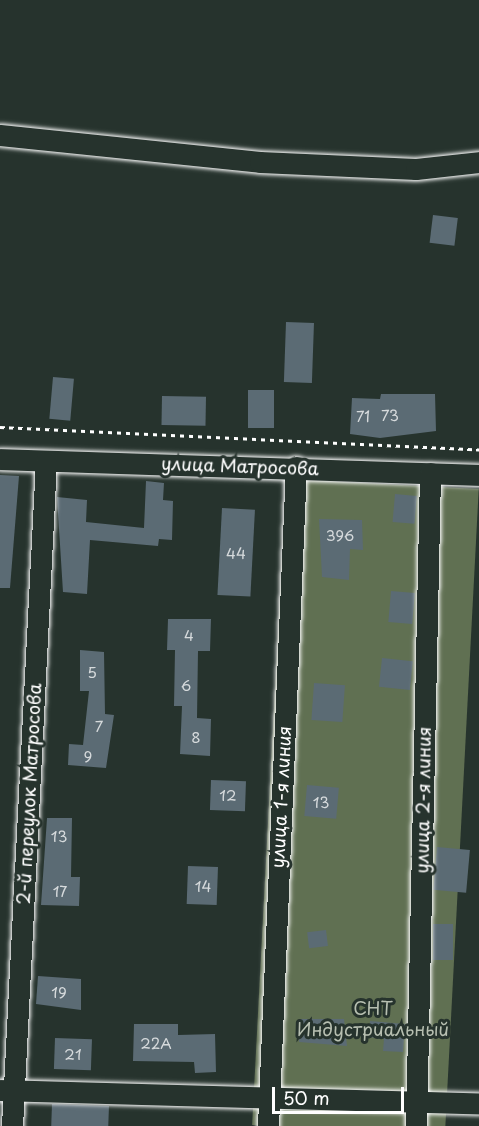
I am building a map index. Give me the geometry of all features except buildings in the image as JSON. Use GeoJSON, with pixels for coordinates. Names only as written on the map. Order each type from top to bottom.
{"type":"FeatureCollection","features":[{"type":"Feature","properties":{"kind":"street"},"geometry":{"type":"LineString","coordinates":[[0,135],[260,162],[416,169],[479,162]]}},
{"type":"Feature","properties":{"kind":"street","name":"улица Матросова"},"geometry":{"type":"LineString","coordinates":[[0,459],[296,467],[479,475]]}},
{"type":"Feature","properties":{"kind":"street","name":"2-й переулок Матросова"},"geometry":{"type":"LineString","coordinates":[[12,1126],[7,1090],[46,461]]}},
{"type":"Feature","properties":{"kind":"street","name":"улица 1-я линия"},"geometry":{"type":"LineString","coordinates":[[268,1126],[296,467]]}},
{"type":"Feature","properties":{"kind":"street","name":"улица 2-я линия"},"geometry":{"type":"LineString","coordinates":[[416,1126],[430,473]]}},
{"type":"Feature","properties":{"kind":"street"},"geometry":{"type":"LineString","coordinates":[[7,1090],[268,1094],[479,1103]]}},
{"type":"Feature","properties":{"kind":"path"},"geometry":{"type":"LineString","coordinates":[[0,427],[479,450]]}},
{"type":"Feature","properties":{"kind":"green space","name":"СНТ Индустриальный"},"geometry":{"type":"Polygon","coordinates":[[[286,479],[479,489],[445,1126],[252,1125],[286,479]]]}}]}
